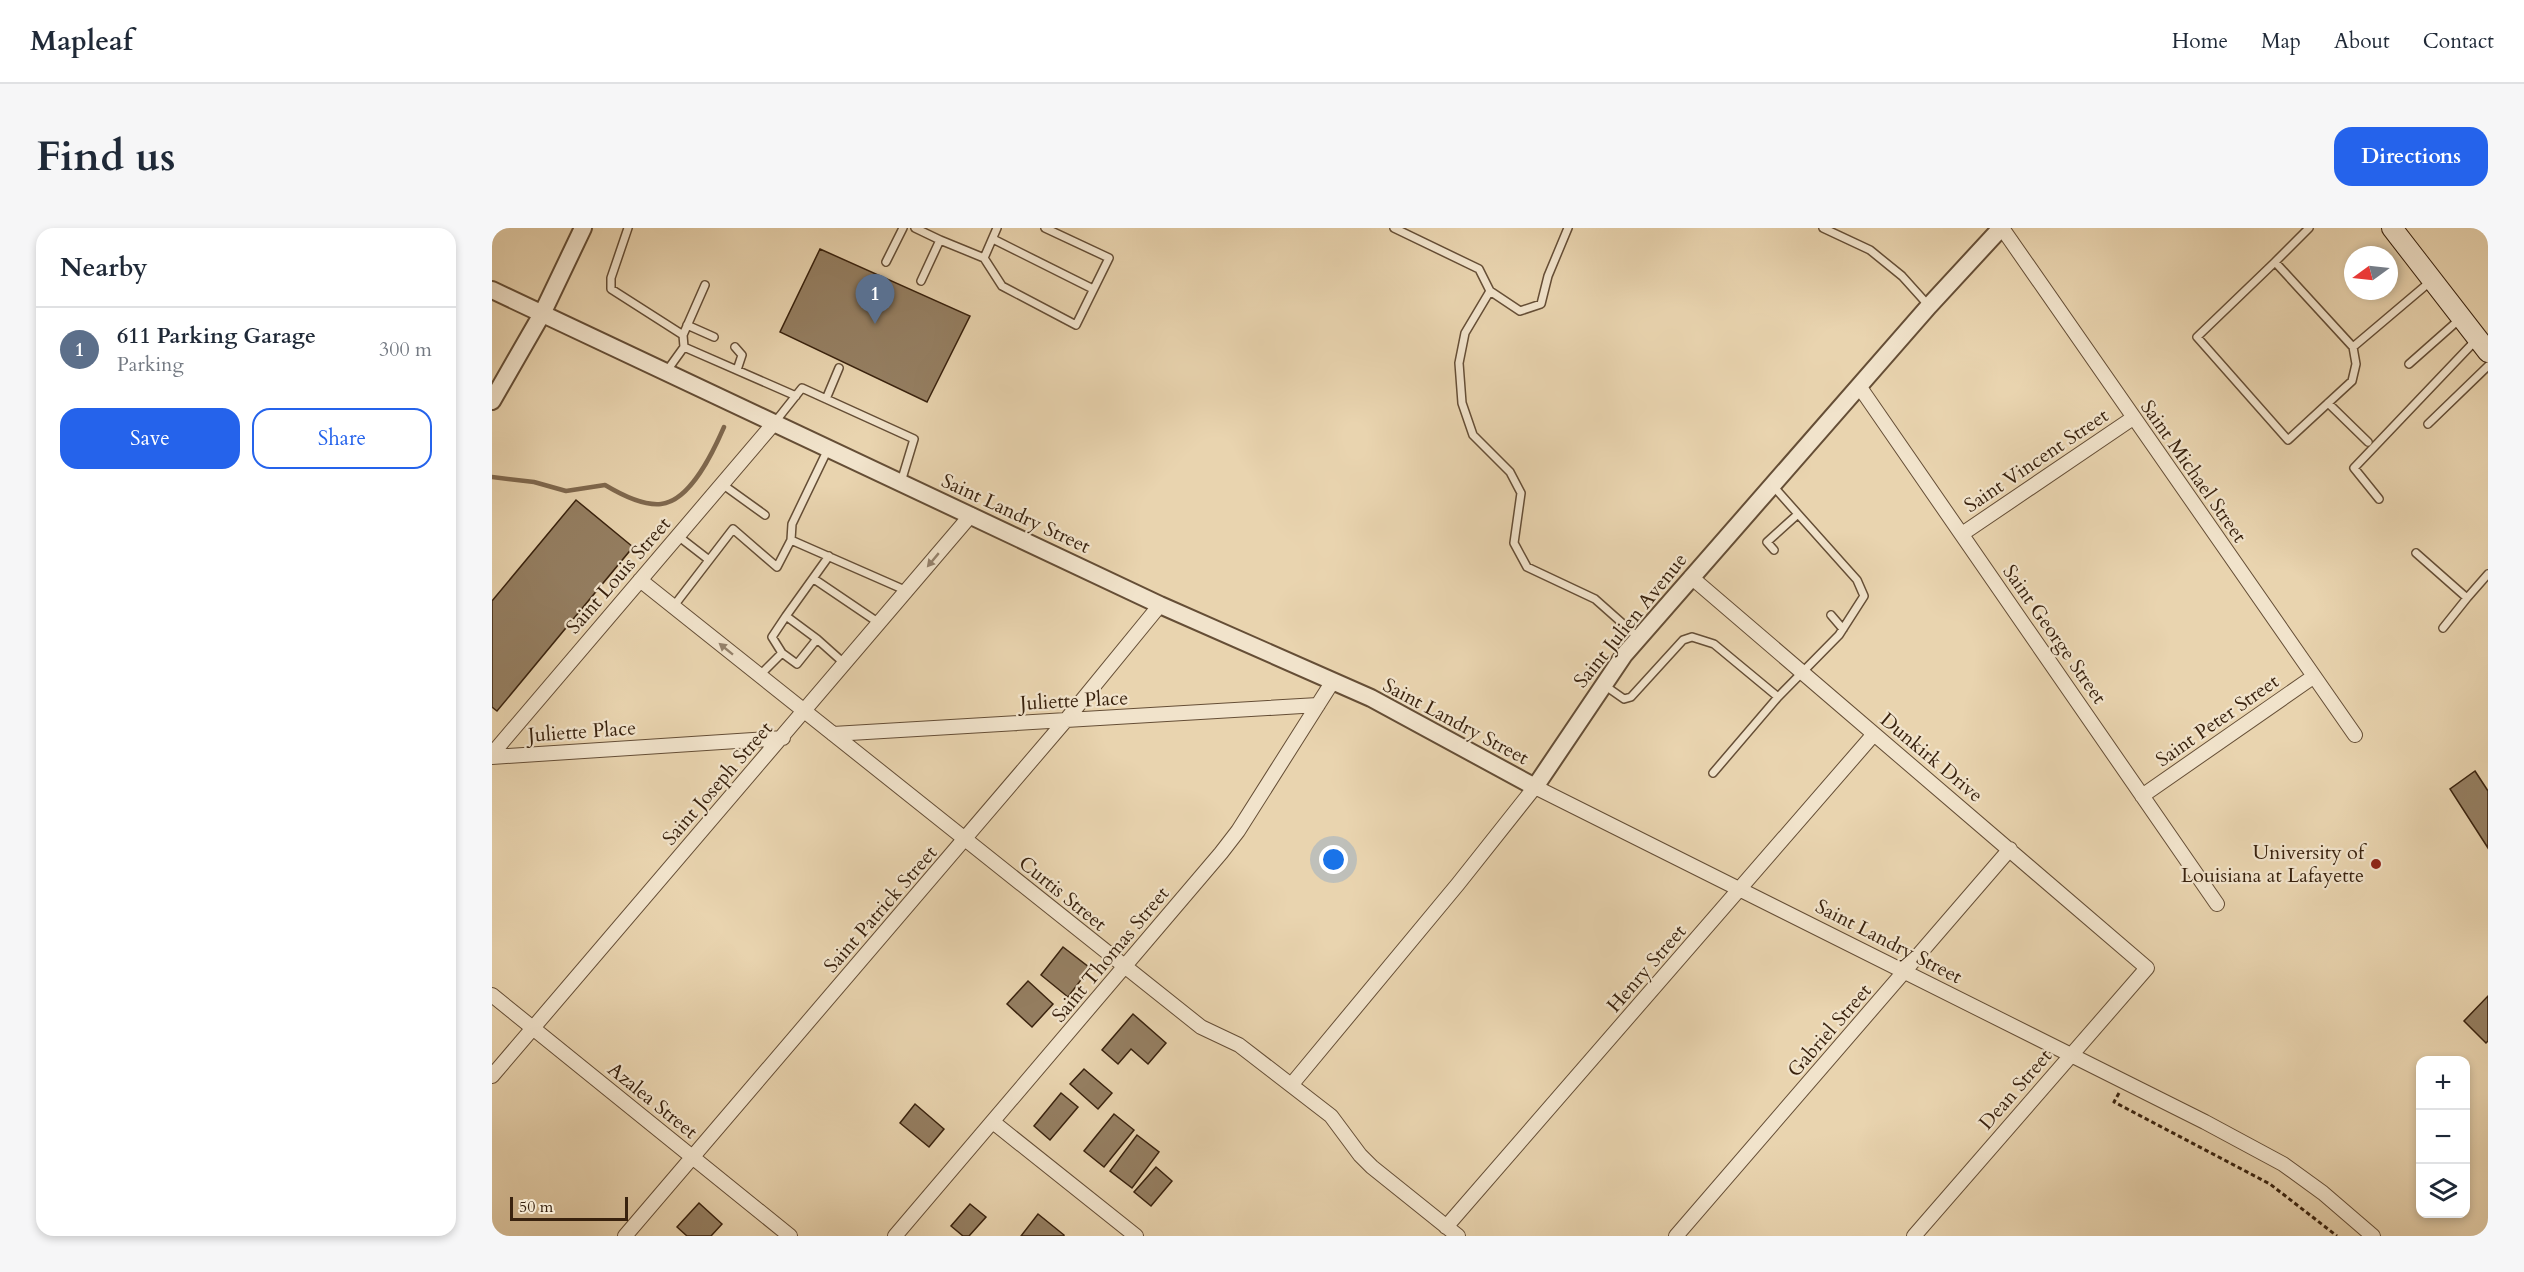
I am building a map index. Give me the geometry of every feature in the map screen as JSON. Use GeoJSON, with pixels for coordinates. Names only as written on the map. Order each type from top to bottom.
{"type":"FeatureCollection","features":[{"type":"Feature","properties":{"kind":"main road"},"geometry":{"type":"LineString","coordinates":[[2392,228],[2483,345]]}},
{"type":"Feature","properties":{"kind":"street"},"geometry":{"type":"LineString","coordinates":[[492,401],[542,314],[583,228]]}},
{"type":"Feature","properties":{"kind":"street","name":"Saint Julien Avenue"},"geometry":{"type":"LineString","coordinates":[[1292,1084],[1458,884],[1535,787],[1603,684],[1639,638],[1929,306],[2002,228]]}},
{"type":"Feature","properties":{"kind":"street","name":"Saint Michael Street"},"geometry":{"type":"LineString","coordinates":[[2002,228],[2355,735]]}},
{"type":"Feature","properties":{"kind":"street","name":"Saint Landry Street"},"geometry":{"type":"LineString","coordinates":[[492,290],[1160,605],[1333,681],[1418,723],[1535,787],[2205,1122],[2283,1164],[2323,1193],[2373,1236]]}},
{"type":"Feature","properties":{"kind":"street","name":"Saint George Street"},"geometry":{"type":"LineString","coordinates":[[1859,386],[2217,904]]}},
{"type":"Feature","properties":{"kind":"street","name":"Saint Vincent Street"},"geometry":{"type":"LineString","coordinates":[[1962,534],[2133,418]]}},
{"type":"Feature","properties":{"kind":"street","name":"Saint Louis Street"},"geometry":{"type":"LineString","coordinates":[[492,755],[776,422]]}},
{"type":"Feature","properties":{"kind":"street","name":"Saint Joseph Street"},"geometry":{"type":"LineString","coordinates":[[492,1076],[783,738],[971,515]]}},
{"type":"Feature","properties":{"kind":"street","name":"Dunkirk Drive"},"geometry":{"type":"LineString","coordinates":[[1691,577],[2147,968]]}},
{"type":"Feature","properties":{"kind":"street","name":"Curtis Street"},"geometry":{"type":"LineString","coordinates":[[640,580],[1201,1027],[1239,1045],[1292,1084],[1331,1116],[1360,1155],[1372,1167],[1458,1236]]}},
{"type":"Feature","properties":{"kind":"street","name":"Saint Patrick Street"},"geometry":{"type":"LineString","coordinates":[[626,1236],[1066,720],[1160,605]]}},
{"type":"Feature","properties":{"kind":"street","name":"Saint Peter Street"},"geometry":{"type":"LineString","coordinates":[[2142,796],[2313,677]]}},
{"type":"Feature","properties":{"kind":"street","name":"Saint Thomas Street"},"geometry":{"type":"LineString","coordinates":[[895,1236],[1238,831],[1333,681]]}},
{"type":"Feature","properties":{"kind":"street","name":"Juliette Place"},"geometry":{"type":"LineString","coordinates":[[833,734],[1318,705]]}},
{"type":"Feature","properties":{"kind":"street","name":"Henry Street"},"geometry":{"type":"LineString","coordinates":[[1446,1227],[1874,734]]}},
{"type":"Feature","properties":{"kind":"street","name":"Juliette Place"},"geometry":{"type":"LineString","coordinates":[[492,755],[783,738]]}},
{"type":"Feature","properties":{"kind":"street","name":"Gabriel Street"},"geometry":{"type":"LineString","coordinates":[[1676,1236],[2010,849]]}},
{"type":"Feature","properties":{"kind":"street","name":"Dean Street"},"geometry":{"type":"LineString","coordinates":[[1914,1236],[2147,968]]}},
{"type":"Feature","properties":{"kind":"street","name":"Azalea Street"},"geometry":{"type":"LineString","coordinates":[[492,995],[790,1236]]}},
{"type":"Feature","properties":{"kind":"street"},"geometry":{"type":"LineString","coordinates":[[993,1122],[1136,1236]]}},
{"type":"Feature","properties":{"kind":"lane"},"geometry":{"type":"LineString","coordinates":[[628,228],[611,278],[611,290],[683,335]]}},
{"type":"Feature","properties":{"kind":"lane"},"geometry":{"type":"LineString","coordinates":[[886,262],[903,228]]}},
{"type":"Feature","properties":{"kind":"lane"},"geometry":{"type":"LineString","coordinates":[[915,228],[984,258],[1002,286],[1076,325],[1109,258],[1045,228]]}},
{"type":"Feature","properties":{"kind":"lane"},"geometry":{"type":"LineString","coordinates":[[984,258],[997,228]]}},
{"type":"Feature","properties":{"kind":"lane"},"geometry":{"type":"LineString","coordinates":[[1394,228],[1479,269],[1490,291],[1520,311],[1541,304],[1548,276],[1568,228]]}},
{"type":"Feature","properties":{"kind":"lane"},"geometry":{"type":"LineString","coordinates":[[1823,228],[1870,250],[1902,276],[1929,306]]}},
{"type":"Feature","properties":{"kind":"lane"},"geometry":{"type":"LineString","coordinates":[[2275,262],[2354,347],[2356,364],[2352,381],[2288,440],[2197,337],[2309,228]]}},
{"type":"Feature","properties":{"kind":"lane"},"geometry":{"type":"LineString","coordinates":[[993,239],[1094,289]]}},
{"type":"Feature","properties":{"kind":"lane"},"geometry":{"type":"LineString","coordinates":[[921,281],[940,240]]}},
{"type":"Feature","properties":{"kind":"lane"},"geometry":{"type":"LineString","coordinates":[[2354,347],[2433,279]]}},
{"type":"Feature","properties":{"kind":"lane"},"geometry":{"type":"LineString","coordinates":[[666,372],[684,347],[683,335],[705,285]]}},
{"type":"Feature","properties":{"kind":"lane"},"geometry":{"type":"LineString","coordinates":[[1490,291],[1465,333],[1458,363],[1462,403],[1473,435],[1510,472],[1521,493],[1514,543],[1527,567],[1595,598],[1639,638]]}},
{"type":"Feature","properties":{"kind":"lane"},"geometry":{"type":"LineString","coordinates":[[2409,364],[2462,317]]}},
{"type":"Feature","properties":{"kind":"lane"},"geometry":{"type":"LineString","coordinates":[[687,325],[714,337]]}},
{"type":"Feature","properties":{"kind":"lane"},"geometry":{"type":"LineString","coordinates":[[2379,499],[2354,468],[2483,345]]}},
{"type":"Feature","properties":{"kind":"lane"},"geometry":{"type":"LineString","coordinates":[[684,347],[796,396]]}},
{"type":"Feature","properties":{"kind":"lane"},"geometry":{"type":"LineString","coordinates":[[735,347],[742,355],[737,370]]}},
{"type":"Feature","properties":{"kind":"lane"},"geometry":{"type":"LineString","coordinates":[[2428,424],[2488,366]]}},
{"type":"Feature","properties":{"kind":"lane"},"geometry":{"type":"LineString","coordinates":[[826,399],[839,368]]}},
{"type":"Feature","properties":{"kind":"lane"},"geometry":{"type":"LineString","coordinates":[[776,422],[802,388],[914,439],[901,482]]}},
{"type":"Feature","properties":{"kind":"lane"},"geometry":{"type":"LineString","coordinates":[[2328,403],[2368,442]]}},
{"type":"Feature","properties":{"kind":"lane"},"geometry":{"type":"LineString","coordinates":[[673,607],[733,529],[777,567],[791,540],[792,524],[829,448]]}},
{"type":"Feature","properties":{"kind":"lane"},"geometry":{"type":"LineString","coordinates":[[722,484],[765,515]]}},
{"type":"Feature","properties":{"kind":"lane"},"geometry":{"type":"LineString","coordinates":[[1713,772],[1778,697],[1843,628],[1864,596],[1857,580],[1773,486]]}},
{"type":"Feature","properties":{"kind":"lane"},"geometry":{"type":"LineString","coordinates":[[1774,550],[1767,543],[1798,514]]}},
{"type":"Feature","properties":{"kind":"lane"},"geometry":{"type":"LineString","coordinates":[[678,536],[709,560]]}},
{"type":"Feature","properties":{"kind":"lane"},"geometry":{"type":"LineString","coordinates":[[791,540],[907,591]]}},
{"type":"Feature","properties":{"kind":"lane"},"geometry":{"type":"LineString","coordinates":[[2416,553],[2467,598]]}},
{"type":"Feature","properties":{"kind":"lane"},"geometry":{"type":"LineString","coordinates":[[817,639],[797,664],[782,653],[772,637],[829,556]]}},
{"type":"Feature","properties":{"kind":"lane"},"geometry":{"type":"LineString","coordinates":[[2443,628],[2488,574]]}},
{"type":"Feature","properties":{"kind":"lane"},"geometry":{"type":"LineString","coordinates":[[814,579],[879,624]]}},
{"type":"Feature","properties":{"kind":"lane"},"geometry":{"type":"LineString","coordinates":[[1831,615],[1843,628]]}},
{"type":"Feature","properties":{"kind":"lane"},"geometry":{"type":"LineString","coordinates":[[786,616],[845,664]]}},
{"type":"Feature","properties":{"kind":"lane"},"geometry":{"type":"LineString","coordinates":[[1603,684],[1624,699],[1631,697],[1683,640],[1692,637],[1714,644],[1778,697]]}},
{"type":"Feature","properties":{"kind":"lane"},"geometry":{"type":"LineString","coordinates":[[759,676],[782,653]]}},
{"type":"Feature","properties":{"kind":"path"},"geometry":{"type":"LineString","coordinates":[[2124,1083],[2114,1102],[2270,1184],[2337,1236]]}},
{"type":"Feature","properties":{"kind":"building"},"geometry":{"type":"Polygon","coordinates":[[[820,249],[970,316],[927,402],[780,332],[820,249]]]}},
{"type":"Feature","properties":{"kind":"building"},"geometry":{"type":"Polygon","coordinates":[[[576,500],[633,547],[497,711],[492,707],[492,601],[576,500]]]}},
{"type":"Feature","properties":{"kind":"building"},"geometry":{"type":"Polygon","coordinates":[[[2475,771],[2488,791],[2488,848],[2450,789],[2475,771]]]}},
{"type":"Feature","properties":{"kind":"building"},"geometry":{"type":"Polygon","coordinates":[[[1063,947],[1090,968],[1068,997],[1041,975],[1063,947]]]}},
{"type":"Feature","properties":{"kind":"building"},"geometry":{"type":"Polygon","coordinates":[[[1028,981],[1053,1004],[1032,1027],[1007,1004],[1028,981]]]}},
{"type":"Feature","properties":{"kind":"building"},"geometry":{"type":"Polygon","coordinates":[[[2488,996],[2488,1041],[2486,1043],[2464,1021],[2488,996]]]}},
{"type":"Feature","properties":{"kind":"building"},"geometry":{"type":"Polygon","coordinates":[[[1133,1014],[1166,1043],[1148,1064],[1131,1049],[1118,1064],[1102,1050],[1133,1014]]]}},
{"type":"Feature","properties":{"kind":"building"},"geometry":{"type":"Polygon","coordinates":[[[1084,1069],[1112,1093],[1098,1109],[1070,1084],[1084,1069]]]}},
{"type":"Feature","properties":{"kind":"building"},"geometry":{"type":"Polygon","coordinates":[[[1061,1093],[1078,1107],[1050,1140],[1034,1126],[1061,1093]]]}},
{"type":"Feature","properties":{"kind":"building"},"geometry":{"type":"Polygon","coordinates":[[[915,1104],[944,1129],[929,1147],[900,1123],[915,1104]]]}},
{"type":"Feature","properties":{"kind":"building"},"geometry":{"type":"Polygon","coordinates":[[[1114,1114],[1134,1130],[1104,1167],[1084,1151],[1114,1114]]]}},
{"type":"Feature","properties":{"kind":"building"},"geometry":{"type":"Polygon","coordinates":[[[1137,1135],[1159,1152],[1132,1188],[1110,1171],[1137,1135]]]}},
{"type":"Feature","properties":{"kind":"building"},"geometry":{"type":"Polygon","coordinates":[[[1156,1167],[1172,1181],[1151,1206],[1134,1192],[1156,1167]]]}},
{"type":"Feature","properties":{"kind":"building"},"geometry":{"type":"Polygon","coordinates":[[[699,1203],[722,1224],[711,1236],[687,1236],[677,1227],[699,1203]]]}},
{"type":"Feature","properties":{"kind":"building"},"geometry":{"type":"Polygon","coordinates":[[[970,1204],[986,1217],[969,1236],[963,1236],[951,1226],[970,1204]]]}},
{"type":"Feature","properties":{"kind":"building"},"geometry":{"type":"Polygon","coordinates":[[[1038,1214],[1064,1235],[1064,1236],[1021,1236],[1038,1214]]]}},
{"type":"Feature","properties":{"kind":"waterway"},"geometry":{"type":"LineString","coordinates":[[492,477],[534,482],[566,491],[605,485],[639,501],[661,504],[672,501],[691,484],[708,461],[724,427]]}},
{"type":"Feature","properties":{"kind":"place","name":"611 Parking Garage"},"geometry":{"type":"Point","coordinates":[875,324]}},
{"type":"Feature","properties":{"kind":"place","name":"University of Louisiana at Lafayette"},"geometry":{"type":"Point","coordinates":[2376,864]}}]}
